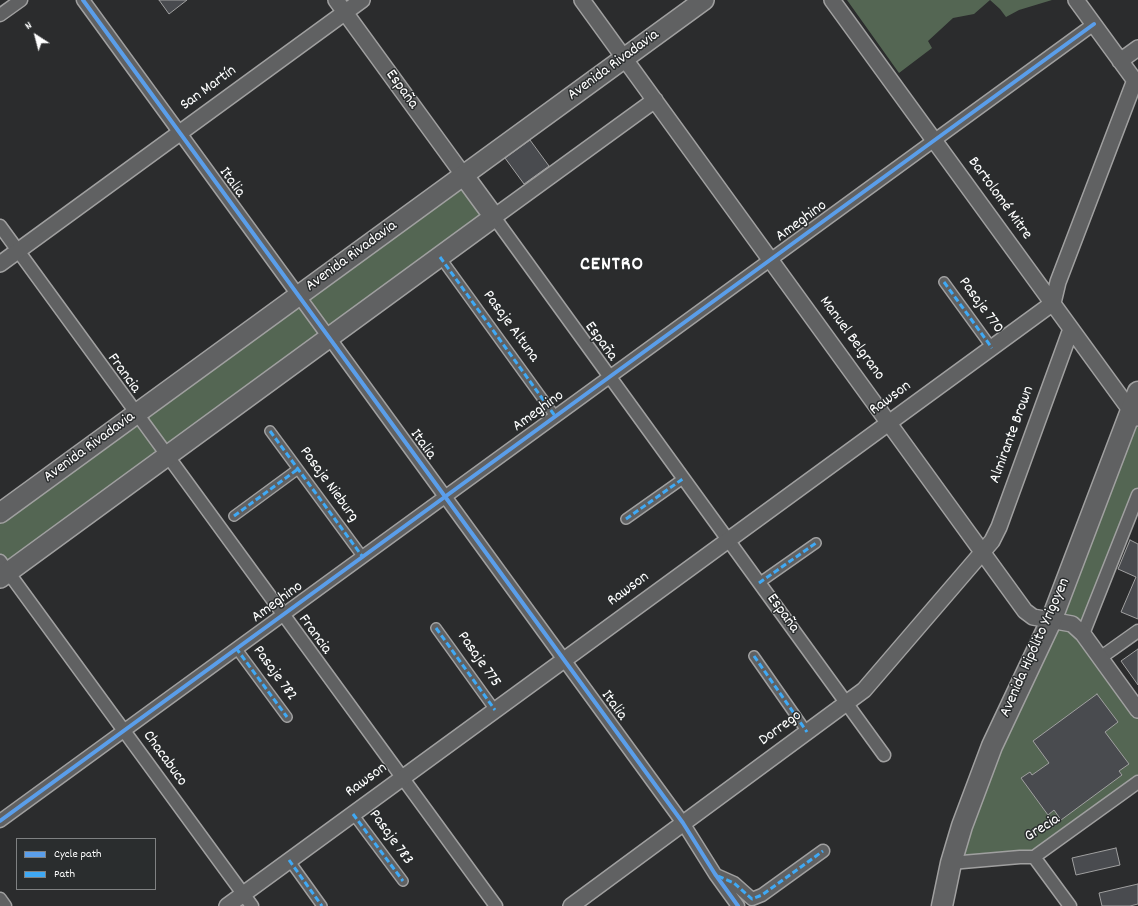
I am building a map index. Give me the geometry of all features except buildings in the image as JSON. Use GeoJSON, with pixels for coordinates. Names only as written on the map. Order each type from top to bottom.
{"type":"FeatureCollection","features":[{"type":"Feature","properties":{"kind":"highway","name":"Avenida Hipólito Yrigoyen"},"geometry":{"type":"LineString","coordinates":[[942,906],[951,863],[962,826],[992,746],[1051,621],[1135,415],[1138,392]]}},
{"type":"Feature","properties":{"kind":"main road","name":"Avenida Rivadavia"},"geometry":{"type":"LineString","coordinates":[[0,514],[704,0]]}},
{"type":"Feature","properties":{"kind":"main road","name":"España"},"geometry":{"type":"LineString","coordinates":[[464,176],[494,217]]}},
{"type":"Feature","properties":{"kind":"main road"},"geometry":{"type":"LineString","coordinates":[[3,570],[168,456],[494,217]]}},
{"type":"Feature","properties":{"kind":"street"},"geometry":{"type":"LineString","coordinates":[[0,15],[21,0]]}},
{"type":"Feature","properties":{"kind":"street","name":"Italia"},"geometry":{"type":"LineString","coordinates":[[83,0],[683,823],[715,874],[738,906]]}},
{"type":"Feature","properties":{"kind":"street","name":"España"},"geometry":{"type":"LineString","coordinates":[[336,0],[464,176]]}},
{"type":"Feature","properties":{"kind":"street","name":"San Martín"},"geometry":{"type":"LineString","coordinates":[[0,264],[362,0]]}},
{"type":"Feature","properties":{"kind":"street","name":"Manuel Belgrano"},"geometry":{"type":"LineString","coordinates":[[582,0],[984,551],[1025,611],[1033,617],[1072,624],[1083,634],[1138,710]]}},
{"type":"Feature","properties":{"kind":"street","name":"Bartolomé Mitre"},"geometry":{"type":"LineString","coordinates":[[832,0],[1135,415]]}},
{"type":"Feature","properties":{"kind":"street"},"geometry":{"type":"LineString","coordinates":[[1053,303],[1058,282],[1136,83],[1076,0]]}},
{"type":"Feature","properties":{"kind":"street","name":"Ameghino"},"geometry":{"type":"LineString","coordinates":[[0,821],[1094,24]]}},
{"type":"Feature","properties":{"kind":"street"},"geometry":{"type":"LineString","coordinates":[[1120,61],[1138,48]]}},
{"type":"Feature","properties":{"kind":"street"},"geometry":{"type":"LineString","coordinates":[[494,217],[655,100]]}},
{"type":"Feature","properties":{"kind":"street","name":"España"},"geometry":{"type":"LineString","coordinates":[[494,217],[884,755]]}},
{"type":"Feature","properties":{"kind":"street","name":"Francia"},"geometry":{"type":"LineString","coordinates":[[0,226],[496,906]]}},
{"type":"Feature","properties":{"kind":"street","name":"Pasaje Altuna"},"geometry":{"type":"LineString","coordinates":[[440,257],[555,416]]}},
{"type":"Feature","properties":{"kind":"street","name":"Pasaje 770"},"geometry":{"type":"LineString","coordinates":[[944,282],[992,348]]}},
{"type":"Feature","properties":{"kind":"street","name":"Rawson"},"geometry":{"type":"LineString","coordinates":[[226,906],[247,900],[289,860],[1053,303]]}},
{"type":"Feature","properties":{"kind":"street","name":"Almirante Brown"},"geometry":{"type":"LineString","coordinates":[[984,551],[992,541],[999,527],[1071,328]]}},
{"type":"Feature","properties":{"kind":"street","name":"Pasaje Nieburg"},"geometry":{"type":"LineString","coordinates":[[270,431],[362,556]]}},
{"type":"Feature","properties":{"kind":"street"},"geometry":{"type":"LineString","coordinates":[[234,516],[298,469]]}},
{"type":"Feature","properties":{"kind":"street"},"geometry":{"type":"LineString","coordinates":[[626,519],[684,478]]}},
{"type":"Feature","properties":{"kind":"street"},"geometry":{"type":"LineString","coordinates":[[1083,634],[1138,495]]}},
{"type":"Feature","properties":{"kind":"street"},"geometry":{"type":"LineString","coordinates":[[759,583],[816,543]]}},
{"type":"Feature","properties":{"kind":"street","name":"Dorrego"},"geometry":{"type":"LineString","coordinates":[[571,906],[864,690],[984,551]]}},
{"type":"Feature","properties":{"kind":"street","name":"Chacabuco"},"geometry":{"type":"LineString","coordinates":[[3,570],[124,731],[247,900]]}},
{"type":"Feature","properties":{"kind":"street","name":"Pasaje 775"},"geometry":{"type":"LineString","coordinates":[[436,628],[495,710]]}},
{"type":"Feature","properties":{"kind":"street"},"geometry":{"type":"LineString","coordinates":[[1100,658],[1138,631]]}},
{"type":"Feature","properties":{"kind":"street","name":"Pasaje 782"},"geometry":{"type":"LineString","coordinates":[[236,648],[288,718]]}},
{"type":"Feature","properties":{"kind":"street"},"geometry":{"type":"LineString","coordinates":[[754,656],[807,732]]}},
{"type":"Feature","properties":{"kind":"street","name":"Grecia"},"geometry":{"type":"LineString","coordinates":[[951,863],[1034,857],[1138,782]]}},
{"type":"Feature","properties":{"kind":"street","name":"Pasaje 783"},"geometry":{"type":"LineString","coordinates":[[353,814],[403,881]]}},
{"type":"Feature","properties":{"kind":"street"},"geometry":{"type":"LineString","coordinates":[[715,874],[734,883],[752,899],[762,895],[823,851]]}},
{"type":"Feature","properties":{"kind":"street"},"geometry":{"type":"LineString","coordinates":[[1034,857],[1070,906]]}},
{"type":"Feature","properties":{"kind":"street"},"geometry":{"type":"LineString","coordinates":[[289,860],[322,906]]}},
{"type":"Feature","properties":{"kind":"street"},"geometry":{"type":"LineString","coordinates":[[0,899],[5,906]]}},
{"type":"Feature","properties":{"kind":"green space"},"geometry":{"type":"Polygon","coordinates":[[[847,0],[990,0],[974,14],[953,18],[928,41],[932,48],[899,73],[847,0]]]}},
{"type":"Feature","properties":{"kind":"green space"},"geometry":{"type":"Polygon","coordinates":[[[990,0],[1052,0],[1019,10],[1006,17],[990,0]]]}},
{"type":"Feature","properties":{"kind":"green space"},"geometry":{"type":"Polygon","coordinates":[[[464,176],[494,217],[0,578],[0,514],[464,176]]]}},
{"type":"Feature","properties":{"kind":"green space"},"geometry":{"type":"Polygon","coordinates":[[[1138,392],[1138,495],[1083,634],[1138,710],[1138,782],[1034,857],[951,863],[1138,392]]]}},
{"type":"Feature","properties":{"kind":"marked path"},"geometry":{"type":"LineString","coordinates":[[440,257],[555,416]]}},
{"type":"Feature","properties":{"kind":"marked path"},"geometry":{"type":"LineString","coordinates":[[944,282],[992,348]]}},
{"type":"Feature","properties":{"kind":"marked path"},"geometry":{"type":"LineString","coordinates":[[270,431],[362,556]]}},
{"type":"Feature","properties":{"kind":"marked path"},"geometry":{"type":"LineString","coordinates":[[234,516],[298,469]]}},
{"type":"Feature","properties":{"kind":"marked path"},"geometry":{"type":"LineString","coordinates":[[626,519],[684,478]]}},
{"type":"Feature","properties":{"kind":"marked path"},"geometry":{"type":"LineString","coordinates":[[759,583],[816,543]]}},
{"type":"Feature","properties":{"kind":"marked path"},"geometry":{"type":"LineString","coordinates":[[436,628],[495,710]]}},
{"type":"Feature","properties":{"kind":"marked path"},"geometry":{"type":"LineString","coordinates":[[236,648],[287,717]]}},
{"type":"Feature","properties":{"kind":"marked path"},"geometry":{"type":"LineString","coordinates":[[754,656],[807,732]]}},
{"type":"Feature","properties":{"kind":"marked path"},"geometry":{"type":"LineString","coordinates":[[353,814],[403,881]]}},
{"type":"Feature","properties":{"kind":"marked path"},"geometry":{"type":"LineString","coordinates":[[718,876],[734,883],[752,899],[762,895],[823,851]]}},
{"type":"Feature","properties":{"kind":"marked path"},"geometry":{"type":"LineString","coordinates":[[289,860],[322,906]]}},
{"type":"Feature","properties":{"kind":"cycle path"},"geometry":{"type":"LineString","coordinates":[[83,0],[683,823],[715,874],[738,906]]}},
{"type":"Feature","properties":{"kind":"cycle path"},"geometry":{"type":"LineString","coordinates":[[0,821],[1094,24]]}},
{"type":"Feature","properties":{"kind":"district","name":"CENTRO"},"geometry":{"type":"Point","coordinates":[612,266]}}]}
